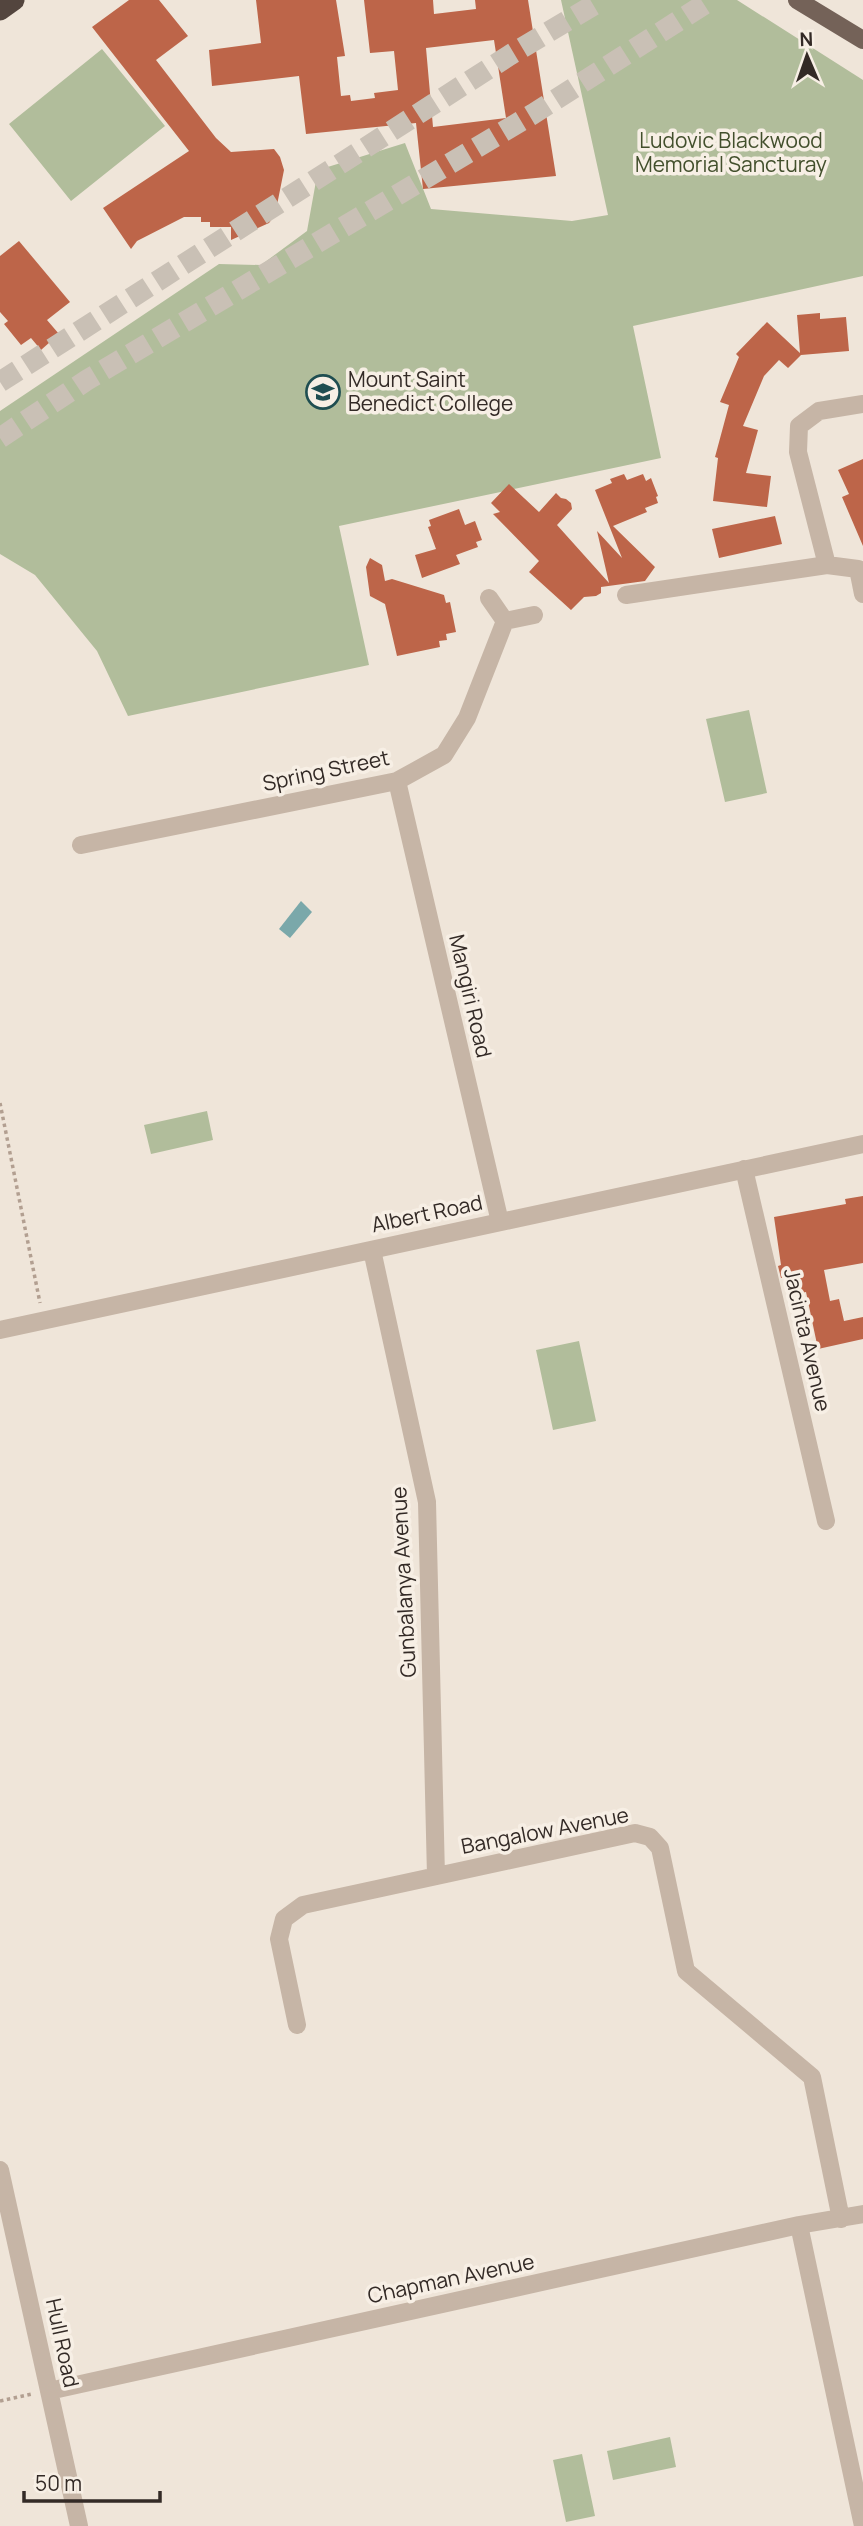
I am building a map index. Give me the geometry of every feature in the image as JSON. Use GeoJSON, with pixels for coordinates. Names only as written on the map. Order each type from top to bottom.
{"type":"FeatureCollection","features":[{"type":"Feature","properties":{"kind":"highway"},"geometry":{"type":"LineString","coordinates":[[0,10],[14,0]]}},
{"type":"Feature","properties":{"kind":"main road"},"geometry":{"type":"LineString","coordinates":[[797,0],[863,40]]}},
{"type":"Feature","properties":{"kind":"street"},"geometry":{"type":"LineString","coordinates":[[827,565],[798,452],[799,426],[819,411],[863,404]]}},
{"type":"Feature","properties":{"kind":"street"},"geometry":{"type":"LineString","coordinates":[[626,595],[827,565],[858,569],[863,594]]}},
{"type":"Feature","properties":{"kind":"street"},"geometry":{"type":"LineString","coordinates":[[489,598],[505,621],[534,615]]}},
{"type":"Feature","properties":{"kind":"street","name":"Spring Street"},"geometry":{"type":"LineString","coordinates":[[81,845],[397,781],[444,755],[467,718],[505,621]]}},
{"type":"Feature","properties":{"kind":"street","name":"Mangiri Road"},"geometry":{"type":"LineString","coordinates":[[397,781],[500,1222]]}},
{"type":"Feature","properties":{"kind":"street","name":"Albert Road"},"geometry":{"type":"LineString","coordinates":[[0,1330],[863,1144]]}},
{"type":"Feature","properties":{"kind":"street","name":"Jacinta Avenue"},"geometry":{"type":"LineString","coordinates":[[744,1170],[826,1521]]}},
{"type":"Feature","properties":{"kind":"street","name":"Gunbalanya Avenue"},"geometry":{"type":"LineString","coordinates":[[372,1250],[427,1502],[436,1876]]}},
{"type":"Feature","properties":{"kind":"street","name":"Bangalow Avenue"},"geometry":{"type":"LineString","coordinates":[[297,2025],[279,1939],[284,1919],[303,1905],[635,1833],[650,1837],[660,1848],[686,1970],[812,2077],[841,2219]]}},
{"type":"Feature","properties":{"kind":"street","name":"Hull Road"},"geometry":{"type":"LineString","coordinates":[[0,2170],[79,2526]]}},
{"type":"Feature","properties":{"kind":"street","name":"Chapman Avenue"},"geometry":{"type":"LineString","coordinates":[[49,2390],[799,2225],[863,2214]]}},
{"type":"Feature","properties":{"kind":"street"},"geometry":{"type":"LineString","coordinates":[[799,2225],[863,2526]]}},
{"type":"Feature","properties":{"kind":"path"},"geometry":{"type":"LineString","coordinates":[[0,1103],[43,1321]]}},
{"type":"Feature","properties":{"kind":"path"},"geometry":{"type":"LineString","coordinates":[[0,2401],[49,2390]]}},
{"type":"Feature","properties":{"kind":"green space","name":"Ludovic Blackwood Memorial Sancturay"},"geometry":{"type":"Polygon","coordinates":[[[561,0],[737,0],[863,80],[863,276],[633,326],[661,458],[339,526],[369,665],[128,716],[97,651],[35,575],[0,554],[0,411],[219,264],[261,265],[307,231],[318,170],[405,143],[431,209],[572,221],[608,215],[561,0]]]}},
{"type":"Feature","properties":{"kind":"green space"},"geometry":{"type":"Polygon","coordinates":[[[102,49],[165,126],[71,201],[9,124],[102,49]]]}},
{"type":"Feature","properties":{"kind":"green space"},"geometry":{"type":"Polygon","coordinates":[[[749,710],[767,793],[725,802],[706,719],[749,710]]]}},
{"type":"Feature","properties":{"kind":"green space"},"geometry":{"type":"Polygon","coordinates":[[[207,1111],[213,1140],[151,1154],[144,1125],[207,1111]]]}},
{"type":"Feature","properties":{"kind":"green space"},"geometry":{"type":"Polygon","coordinates":[[[579,1341],[596,1421],[553,1430],[536,1350],[579,1341]]]}},
{"type":"Feature","properties":{"kind":"green space"},"geometry":{"type":"Polygon","coordinates":[[[670,2437],[676,2467],[613,2480],[607,2451],[670,2437]]]}},
{"type":"Feature","properties":{"kind":"green space"},"geometry":{"type":"Polygon","coordinates":[[[582,2454],[595,2516],[566,2522],[553,2460],[582,2454]]]}},
{"type":"Feature","properties":{"kind":"water"},"geometry":{"type":"Polygon","coordinates":[[[301,901],[312,912],[290,938],[279,929],[301,901]]]}},
{"type":"Feature","properties":{"kind":"building"},"geometry":{"type":"Polygon","coordinates":[[[129,0],[159,0],[188,36],[156,60],[216,138],[231,152],[274,149],[280,157],[284,170],[275,215],[269,223],[231,240],[231,227],[210,227],[210,222],[201,222],[201,217],[184,217],[137,241],[131,249],[103,208],[189,151],[92,27],[129,0]]]}},
{"type":"Feature","properties":{"kind":"building"},"geometry":{"type":"Polygon","coordinates":[[[256,0],[336,0],[345,56],[337,57],[341,96],[350,95],[351,101],[375,98],[374,93],[398,90],[394,51],[370,53],[364,0],[433,0],[434,14],[476,9],[475,0],[528,0],[556,176],[423,189],[416,123],[306,134],[299,76],[212,86],[209,50],[261,43],[256,0]],[[494,40],[426,48],[433,127],[506,118],[494,40]]]}},
{"type":"Feature","properties":{"kind":"building"},"geometry":{"type":"Polygon","coordinates":[[[19,241],[70,302],[47,320],[59,334],[41,350],[31,338],[21,345],[4,324],[8,321],[0,312],[0,256],[19,241]]]}},
{"type":"Feature","properties":{"kind":"building"},"geometry":{"type":"Polygon","coordinates":[[[820,313],[820,319],[846,317],[849,351],[801,355],[788,368],[779,360],[764,376],[743,426],[758,430],[746,473],[771,476],[767,507],[713,501],[718,458],[715,457],[729,405],[720,402],[739,357],[736,354],[767,322],[800,353],[797,315],[820,313]]]}},
{"type":"Feature","properties":{"kind":"building"},"geometry":{"type":"Polygon","coordinates":[[[863,459],[863,546],[842,497],[849,494],[838,470],[863,459]]]}},
{"type":"Feature","properties":{"kind":"building"},"geometry":{"type":"Polygon","coordinates":[[[624,474],[627,480],[643,474],[646,481],[651,478],[658,503],[645,508],[647,512],[613,526],[655,567],[645,581],[601,587],[601,593],[584,597],[571,610],[529,572],[539,561],[493,514],[500,512],[491,503],[509,484],[539,512],[556,493],[566,499],[571,503],[572,509],[557,525],[609,583],[597,531],[622,558],[595,490],[612,483],[610,479],[624,474]]]}},
{"type":"Feature","properties":{"kind":"building"},"geometry":{"type":"Polygon","coordinates":[[[459,509],[465,525],[475,521],[482,540],[476,542],[478,547],[456,555],[460,564],[422,578],[415,555],[436,549],[428,527],[431,526],[429,520],[459,509]]]}},
{"type":"Feature","properties":{"kind":"building"},"geometry":{"type":"Polygon","coordinates":[[[775,516],[782,544],[719,558],[712,529],[775,516]]]}},
{"type":"Feature","properties":{"kind":"building"},"geometry":{"type":"Polygon","coordinates":[[[370,558],[382,565],[385,581],[392,579],[444,595],[446,603],[450,602],[456,632],[446,634],[447,640],[439,641],[440,647],[397,656],[385,604],[370,596],[366,567],[370,558]]]}},
{"type":"Feature","properties":{"kind":"building"},"geometry":{"type":"Polygon","coordinates":[[[863,1196],[863,1263],[824,1270],[830,1301],[839,1299],[844,1321],[863,1317],[863,1339],[818,1349],[806,1292],[796,1294],[792,1276],[781,1278],[774,1217],[846,1204],[845,1199],[863,1196]]]}},
{"type":"Feature","properties":{"kind":"tunnel"},"geometry":{"type":"LineString","coordinates":[[0,382],[510,55],[602,0]]}},
{"type":"Feature","properties":{"kind":"tunnel"},"geometry":{"type":"LineString","coordinates":[[0,438],[87,380],[533,114],[711,0]]}},
{"type":"Feature","properties":{"kind":"place","name":"Mount Saint Benedict College"},"geometry":{"type":"Point","coordinates":[323,392]}}]}
